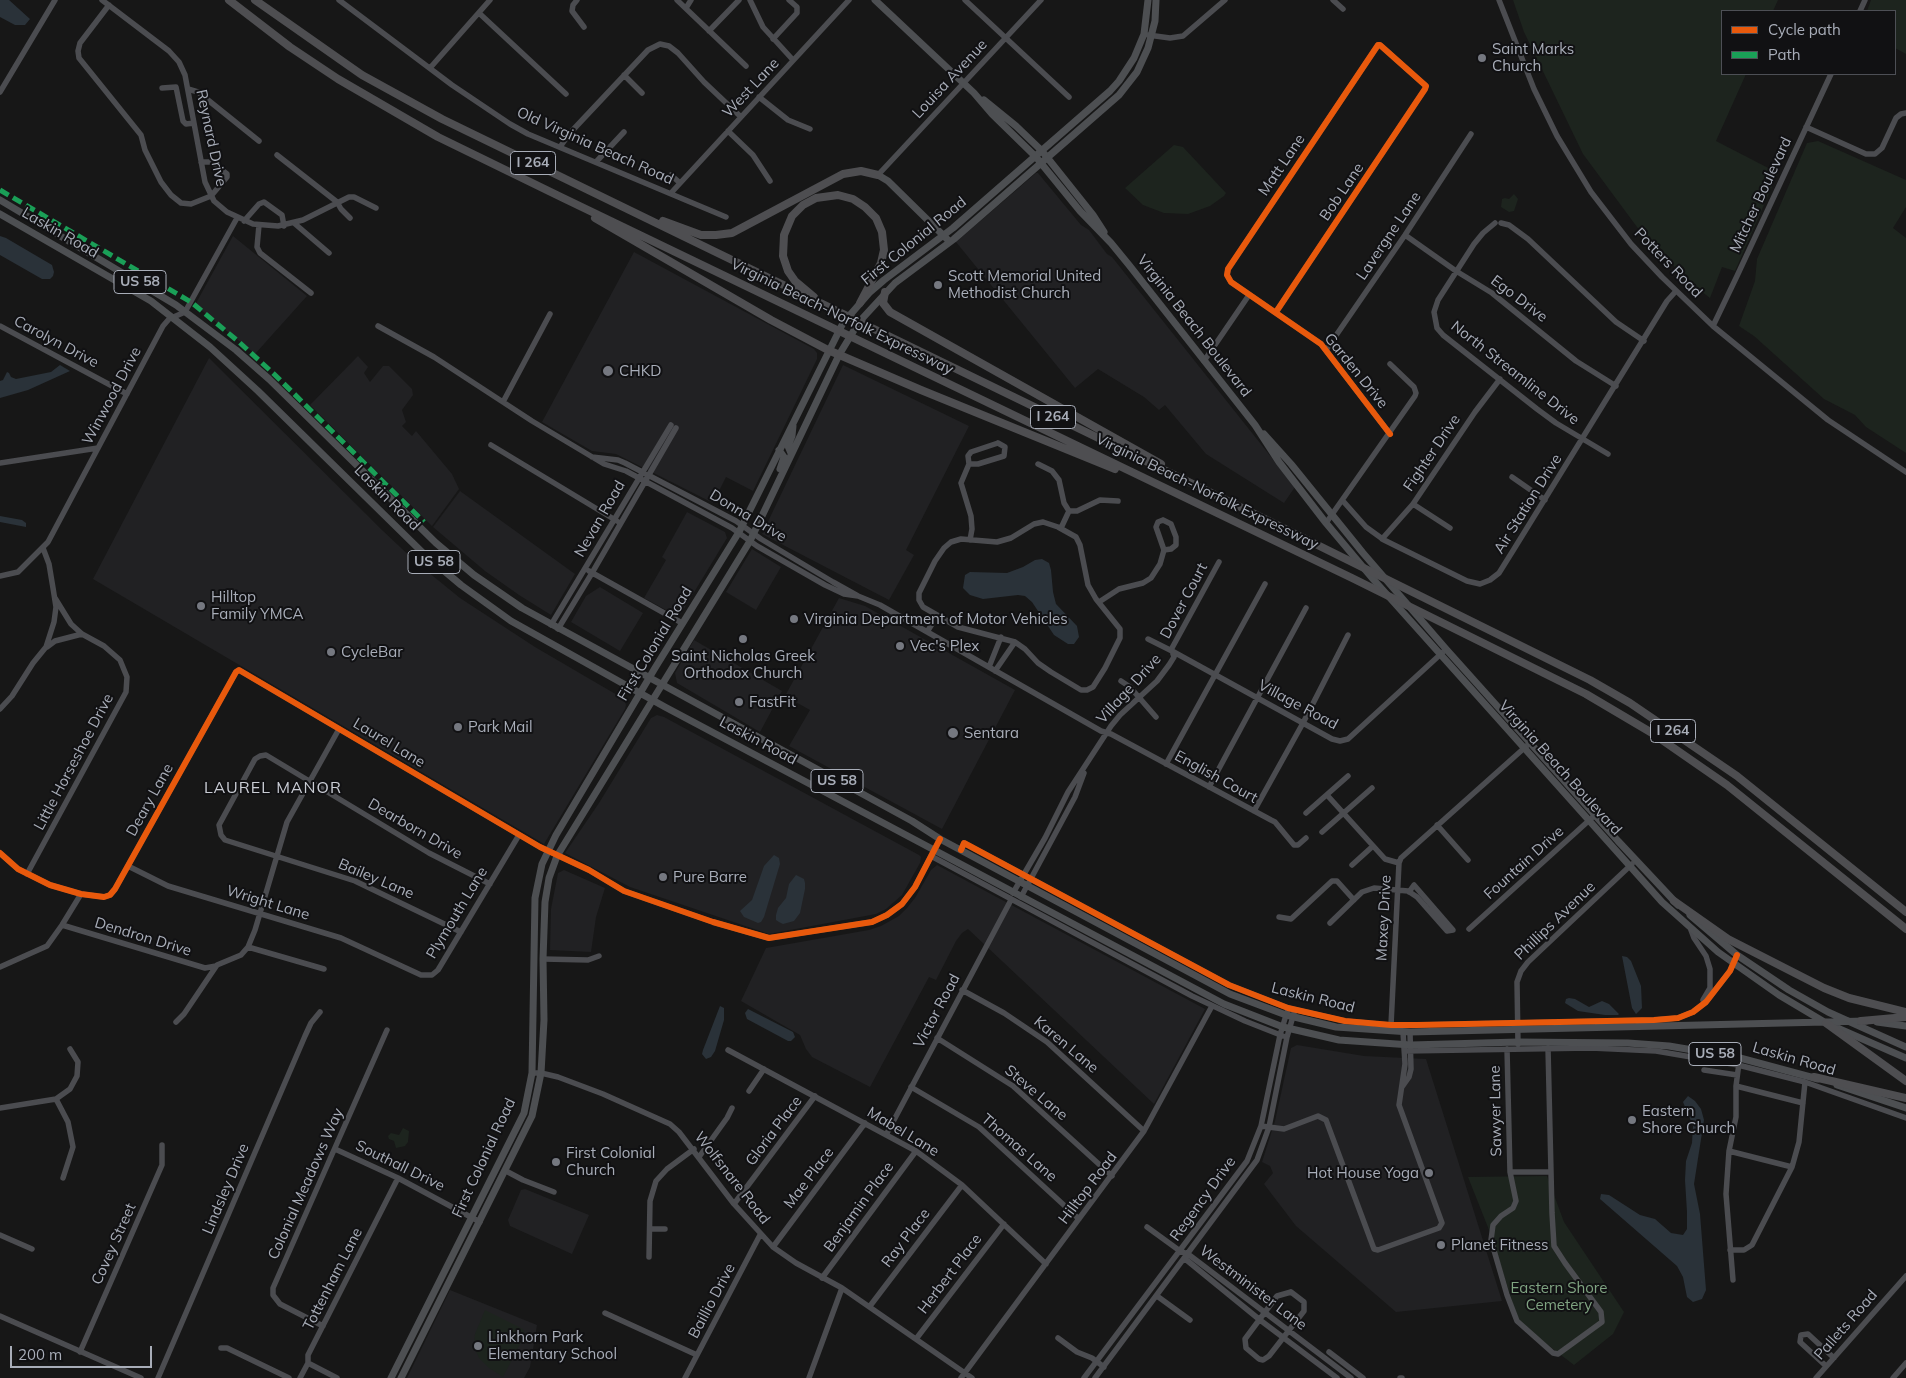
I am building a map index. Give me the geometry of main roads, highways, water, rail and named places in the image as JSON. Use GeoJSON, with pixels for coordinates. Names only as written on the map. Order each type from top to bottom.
{"type":"FeatureCollection","features":[{"type":"Feature","properties":{"kind":"highway","name":"Virginia Beach-Norfolk Expressway"},"geometry":{"type":"LineString","coordinates":[[229,0],[290,47],[338,79],[438,137],[1548,674],[1652,733],[1727,785],[1906,929]]}},
{"type":"Feature","properties":{"kind":"highway","name":"Virginia Beach-Norfolk Expressway"},"geometry":{"type":"LineString","coordinates":[[255,0],[321,47],[388,90],[442,119],[1549,659],[1630,703],[1737,776],[1906,912]]}},
{"type":"Feature","properties":{"kind":"highway"},"geometry":{"type":"LineString","coordinates":[[607,199],[688,231],[716,235],[741,230],[847,173],[861,171],[878,175]]}},
{"type":"Feature","properties":{"kind":"highway"},"geometry":{"type":"LineString","coordinates":[[823,305],[792,277],[785,264],[782,242],[788,222],[797,210],[810,201],[830,195],[845,197],[865,207],[876,218],[882,232],[884,250],[881,263],[860,303]]}},
{"type":"Feature","properties":{"kind":"highway"},"geometry":{"type":"LineString","coordinates":[[561,197],[610,228],[771,320],[839,356],[1052,444],[1172,491]]}},
{"type":"Feature","properties":{"kind":"highway"},"geometry":{"type":"LineString","coordinates":[[885,292],[884,303],[890,312],[1234,505]]}},
{"type":"Feature","properties":{"kind":"highway"},"geometry":{"type":"LineString","coordinates":[[1674,901],[1728,938],[1824,988],[1849,998],[1906,1012]]}},
{"type":"Feature","properties":{"kind":"highway"},"geometry":{"type":"LineString","coordinates":[[1861,1021],[1906,1017]]}},
{"type":"Feature","properties":{"kind":"highway"},"geometry":{"type":"LineString","coordinates":[[1826,1023],[1906,1081]]}},
{"type":"Feature","properties":{"kind":"highway"},"geometry":{"type":"LineString","coordinates":[[1814,1077],[1906,1098]]}},
{"type":"Feature","properties":{"kind":"main road","name":"Virginia Beach Boulevard"},"geometry":{"type":"LineString","coordinates":[[874,0],[974,93],[992,114],[1036,157],[1083,215],[1111,243]]}},
{"type":"Feature","properties":{"kind":"main road","name":"First Colonial Road"},"geometry":{"type":"LineString","coordinates":[[391,1378],[524,1113],[532,1074],[535,898],[539,875],[547,851],[682,623],[743,525],[793,420],[843,324],[860,303],[884,280],[945,235],[1036,157],[1119,81],[1134,58],[1144,34],[1148,0]]}},
{"type":"Feature","properties":{"kind":"main road","name":"First Colonial Road"},"geometry":{"type":"LineString","coordinates":[[401,1378],[532,1116],[541,1073],[544,1020],[543,959],[546,896],[549,878],[557,856],[752,538],[839,356],[859,322],[885,292],[905,274],[950,242],[1042,164],[1109,104],[1127,85],[1143,60],[1152,35],[1156,0]]}},
{"type":"Feature","properties":{"kind":"main road","name":"Virginia Beach Boulevard"},"geometry":{"type":"LineString","coordinates":[[974,93],[997,109],[1048,158],[1093,215],[1111,243],[1255,425],[1273,444],[1524,748],[1662,902],[1733,964],[1779,995],[1826,1023],[1906,1058]]}},
{"type":"Feature","properties":{"kind":"main road"},"geometry":{"type":"LineString","coordinates":[[878,175],[945,235],[950,242]]}},
{"type":"Feature","properties":{"kind":"main road"},"geometry":{"type":"LineString","coordinates":[[0,214],[3,202]]}},
{"type":"Feature","properties":{"kind":"main road","name":"Laskin Road"},"geometry":{"type":"LineString","coordinates":[[3,202],[132,277],[185,312],[253,364],[409,517],[451,556],[501,595],[554,627],[898,813],[940,839],[1029,882],[1230,994],[1336,1027],[1407,1032],[1518,1026],[1861,1021]]}},
{"type":"Feature","properties":{"kind":"main road","name":"Laskin Road"},"geometry":{"type":"LineString","coordinates":[[0,214],[127,286],[172,317],[223,359],[413,544],[461,585],[525,630],[1012,896],[1020,897],[1082,933],[1224,1004],[1286,1028],[1338,1040],[1408,1048],[1628,1043],[1669,1046],[1814,1077],[1906,1108]]}},
{"type":"Feature","properties":{"kind":"main road"},"geometry":{"type":"LineString","coordinates":[[792,453],[788,446],[792,436],[793,420]]}},
{"type":"Feature","properties":{"kind":"main road","name":"Virginia Beach Boulevard"},"geometry":{"type":"LineString","coordinates":[[1255,425],[1279,462],[1326,524],[1373,579],[1530,742],[1674,901],[1703,927],[1774,981],[1809,1002],[1906,1047]]}},
{"type":"Feature","properties":{"kind":"main road"},"geometry":{"type":"LineString","coordinates":[[779,450],[783,454],[784,459],[780,468],[780,479]]}},
{"type":"Feature","properties":{"kind":"main road","name":"US 58"},"geometry":{"type":"LineString","coordinates":[[1861,1021],[1886,1022],[1906,1026]]}},
{"type":"Feature","properties":{"kind":"place","name":"Saint Marks Church"},"geometry":{"type":"Point","coordinates":[1482,58]}},
{"type":"Feature","properties":{"kind":"place","name":"Scott Memorial United Methodist Church"},"geometry":{"type":"Point","coordinates":[938,285]}},
{"type":"Feature","properties":{"kind":"place","name":"CHKD"},"geometry":{"type":"Point","coordinates":[608,371]}},
{"type":"Feature","properties":{"kind":"place","name":"Hilltop Family YMCA"},"geometry":{"type":"Point","coordinates":[201,606]}},
{"type":"Feature","properties":{"kind":"place","name":"Virginia Department of Motor Vehicles"},"geometry":{"type":"Point","coordinates":[794,619]}},
{"type":"Feature","properties":{"kind":"place","name":"Saint Nicholas Greek Orthodox Church"},"geometry":{"type":"Point","coordinates":[743,639]}},
{"type":"Feature","properties":{"kind":"place","name":"Vec's Plex"},"geometry":{"type":"Point","coordinates":[900,646]}},
{"type":"Feature","properties":{"kind":"place","name":"CycleBar"},"geometry":{"type":"Point","coordinates":[331,652]}},
{"type":"Feature","properties":{"kind":"place","name":"FastFit"},"geometry":{"type":"Point","coordinates":[739,702]}},
{"type":"Feature","properties":{"kind":"place","name":"Park Mail"},"geometry":{"type":"Point","coordinates":[458,727]}},
{"type":"Feature","properties":{"kind":"place","name":"Sentara"},"geometry":{"type":"Point","coordinates":[953,733]}},
{"type":"Feature","properties":{"kind":"place","name":"Pure Barre"},"geometry":{"type":"Point","coordinates":[663,877]}},
{"type":"Feature","properties":{"kind":"place","name":"Eastern Shore Church"},"geometry":{"type":"Point","coordinates":[1632,1120]}},
{"type":"Feature","properties":{"kind":"place","name":"First Colonial Church"},"geometry":{"type":"Point","coordinates":[556,1162]}},
{"type":"Feature","properties":{"kind":"place","name":"Hot House Yoga"},"geometry":{"type":"Point","coordinates":[1429,1173]}},
{"type":"Feature","properties":{"kind":"place","name":"Planet Fitness"},"geometry":{"type":"Point","coordinates":[1441,1245]}},
{"type":"Feature","properties":{"kind":"place","name":"Linkhorn Park Elementary School"},"geometry":{"type":"Point","coordinates":[478,1346]}},
{"type":"Feature","properties":{"kind":"district","name":"LAUREL MANOR"},"geometry":{"type":"Point","coordinates":[273,788]}},
{"type":"Feature","properties":{"kind":"park label","name":"Eastern Shore Cemetery"},"geometry":{"type":"Point","coordinates":[1559,1296]}}]}
